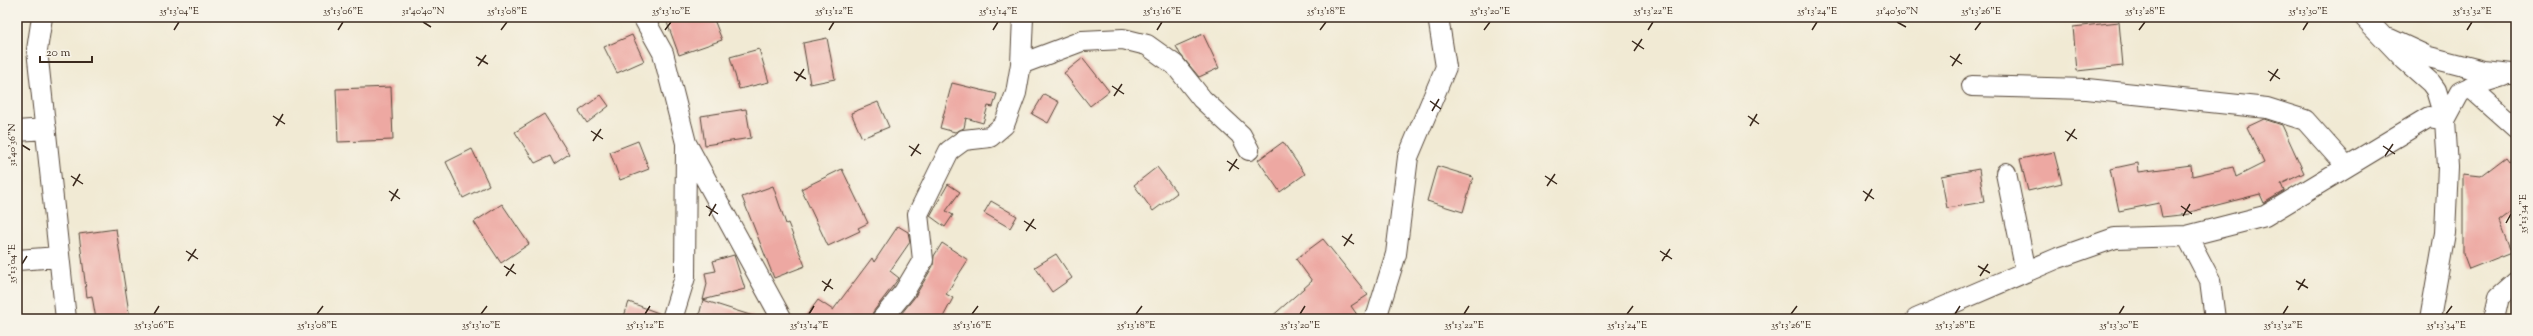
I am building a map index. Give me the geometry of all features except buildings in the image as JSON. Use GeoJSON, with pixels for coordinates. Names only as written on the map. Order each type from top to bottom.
{"type":"FeatureCollection","features":[{"type":"Feature","properties":{"kind":"street"},"geometry":{"type":"LineString","coordinates":[[42,17],[37,50],[66,319]]}},
{"type":"Feature","properties":{"kind":"street"},"geometry":{"type":"LineString","coordinates":[[643,17],[663,54],[686,143],[782,319]]}},
{"type":"Feature","properties":{"kind":"street"},"geometry":{"type":"LineString","coordinates":[[882,319],[904,292],[923,260],[918,214],[949,151],[964,140],[990,136],[1004,125],[1016,93],[1021,64],[1023,17]]}},
{"type":"Feature","properties":{"kind":"street"},"geometry":{"type":"LineString","coordinates":[[1374,319],[1377,315],[1396,254],[1408,157],[1446,67],[1438,17]]}},
{"type":"Feature","properties":{"kind":"street"},"geometry":{"type":"LineString","coordinates":[[2364,17],[2383,36],[2424,64],[2470,83],[2516,128]]}},
{"type":"Feature","properties":{"kind":"street"},"geometry":{"type":"LineString","coordinates":[[1021,64],[1082,41],[1123,39],[1147,45],[1175,66],[1202,99],[1241,135],[1249,150]]}},
{"type":"Feature","properties":{"kind":"street"},"geometry":{"type":"LineString","coordinates":[[2424,64],[2436,90],[2445,120],[2448,167],[2445,233],[2430,319]]}},
{"type":"Feature","properties":{"kind":"street"},"geometry":{"type":"LineString","coordinates":[[2436,90],[2447,98],[2470,83],[2514,74]]}},
{"type":"Feature","properties":{"kind":"street"},"geometry":{"type":"LineString","coordinates":[[2445,120],[2470,83]]}},
{"type":"Feature","properties":{"kind":"street"},"geometry":{"type":"LineString","coordinates":[[1972,86],[2087,89],[2266,108],[2304,120],[2346,166]]}},
{"type":"Feature","properties":{"kind":"street"},"geometry":{"type":"LineString","coordinates":[[1916,319],[2026,272],[2115,238],[2187,236],[2265,216],[2346,166],[2429,118],[2445,120]]}},
{"type":"Feature","properties":{"kind":"street"},"geometry":{"type":"LineString","coordinates":[[17,131],[46,129]]}},
{"type":"Feature","properties":{"kind":"street"},"geometry":{"type":"LineString","coordinates":[[672,319],[685,276],[686,143]]}},
{"type":"Feature","properties":{"kind":"street"},"geometry":{"type":"LineString","coordinates":[[2006,173],[2026,272]]}},
{"type":"Feature","properties":{"kind":"street"},"geometry":{"type":"LineString","coordinates":[[2187,236],[2210,280],[2215,319]]}},
{"type":"Feature","properties":{"kind":"street"},"geometry":{"type":"LineString","coordinates":[[17,260],[59,257]]}},
{"type":"Feature","properties":{"kind":"street"},"geometry":{"type":"LineString","coordinates":[[2494,319],[2499,297],[2516,282]]}}]}
